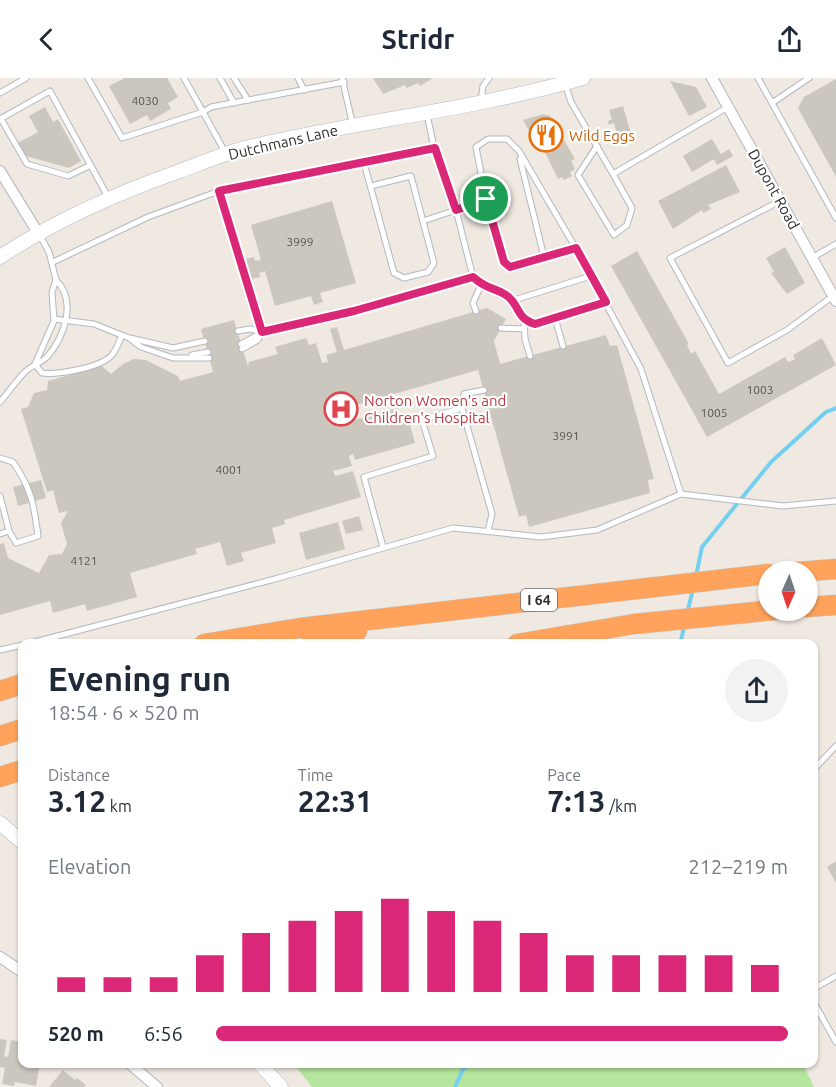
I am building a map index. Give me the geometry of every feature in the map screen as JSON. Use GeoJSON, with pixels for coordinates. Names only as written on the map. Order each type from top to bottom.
{"type":"FeatureCollection","features":[{"type":"Feature","properties":{"kind":"highway"},"geometry":{"type":"LineString","coordinates":[[818,570],[836,569]]}},
{"type":"Feature","properties":{"kind":"highway","name":"I 64"},"geometry":{"type":"LineString","coordinates":[[329,639],[427,613],[758,575]]}},
{"type":"Feature","properties":{"kind":"highway"},"geometry":{"type":"LineString","coordinates":[[818,607],[836,605]]}},
{"type":"Feature","properties":{"kind":"highway"},"geometry":{"type":"LineString","coordinates":[[548,639],[646,623],[758,612]]}},
{"type":"Feature","properties":{"kind":"highway"},"geometry":{"type":"LineString","coordinates":[[234,639],[300,628],[427,613]]}},
{"type":"Feature","properties":{"kind":"highway"},"geometry":{"type":"LineString","coordinates":[[0,690],[18,685]]}},
{"type":"Feature","properties":{"kind":"highway"},"geometry":{"type":"LineString","coordinates":[[0,736],[18,730]]}},
{"type":"Feature","properties":{"kind":"highway"},"geometry":{"type":"LineString","coordinates":[[0,777],[18,771]]}},
{"type":"Feature","properties":{"kind":"street","name":"Dutchmans Lane"},"geometry":{"type":"LineString","coordinates":[[0,257],[38,233],[109,198],[226,154],[426,111],[480,104],[582,78]]}},
{"type":"Feature","properties":{"kind":"street","name":"Dupont Road"},"geometry":{"type":"LineString","coordinates":[[712,78],[835,299]]}},
{"type":"Feature","properties":{"kind":"street"},"geometry":{"type":"LineString","coordinates":[[0,171],[38,233]]}},
{"type":"Feature","properties":{"kind":"street"},"geometry":{"type":"LineString","coordinates":[[0,823],[18,838]]}},
{"type":"Feature","properties":{"kind":"street"},"geometry":{"type":"LineString","coordinates":[[0,957],[18,969]]}},
{"type":"Feature","properties":{"kind":"street"},"geometry":{"type":"LineString","coordinates":[[135,1068],[157,1087]]}},
{"type":"Feature","properties":{"kind":"street"},"geometry":{"type":"LineString","coordinates":[[264,1068],[281,1087]]}},
{"type":"Feature","properties":{"kind":"lane"},"geometry":{"type":"LineString","coordinates":[[0,93],[26,78]]}},
{"type":"Feature","properties":{"kind":"lane"},"geometry":{"type":"LineString","coordinates":[[88,78],[122,138],[234,103],[343,80],[353,126]]}},
{"type":"Feature","properties":{"kind":"lane"},"geometry":{"type":"LineString","coordinates":[[184,78],[226,154]]}},
{"type":"Feature","properties":{"kind":"lane"},"geometry":{"type":"LineString","coordinates":[[220,78],[234,103]]}},
{"type":"Feature","properties":{"kind":"lane"},"geometry":{"type":"LineString","coordinates":[[234,78],[248,100]]}},
{"type":"Feature","properties":{"kind":"lane"},"geometry":{"type":"LineString","coordinates":[[298,78],[304,90]]}},
{"type":"Feature","properties":{"kind":"lane"},"geometry":{"type":"LineString","coordinates":[[480,104],[483,86],[489,78]]}},
{"type":"Feature","properties":{"kind":"lane"},"geometry":{"type":"LineString","coordinates":[[758,78],[836,218]]}},
{"type":"Feature","properties":{"kind":"lane"},"geometry":{"type":"LineString","coordinates":[[772,103],[809,78]]}},
{"type":"Feature","properties":{"kind":"lane"},"geometry":{"type":"LineString","coordinates":[[565,83],[572,102],[613,174],[632,208],[627,225],[614,235],[578,175],[597,146]]}},
{"type":"Feature","properties":{"kind":"lane"},"geometry":{"type":"LineString","coordinates":[[91,165],[68,176],[27,164],[1,119],[50,91],[91,165],[109,198]]}},
{"type":"Feature","properties":{"kind":"lane"},"geometry":{"type":"LineString","coordinates":[[613,174],[728,107]]}},
{"type":"Feature","properties":{"kind":"lane"},"geometry":{"type":"LineString","coordinates":[[426,111],[435,148],[456,210],[473,277],[481,285],[507,295],[524,320],[530,356]]}},
{"type":"Feature","properties":{"kind":"lane"},"geometry":{"type":"LineString","coordinates":[[576,248],[510,267],[504,262],[486,199],[476,147],[488,139],[507,139],[519,151],[576,248],[641,369],[681,494]]}},
{"type":"Feature","properties":{"kind":"lane"},"geometry":{"type":"LineString","coordinates":[[53,262],[148,217],[219,191],[435,148]]}},
{"type":"Feature","properties":{"kind":"lane"},"geometry":{"type":"LineString","coordinates":[[519,151],[544,257]]}},
{"type":"Feature","properties":{"kind":"lane"},"geometry":{"type":"LineString","coordinates":[[364,163],[394,273],[404,278],[428,272],[434,263],[411,176],[371,186]]}},
{"type":"Feature","properties":{"kind":"lane"},"geometry":{"type":"LineString","coordinates":[[219,191],[262,332],[258,340],[242,346]]}},
{"type":"Feature","properties":{"kind":"lane"},"geometry":{"type":"LineString","coordinates":[[423,221],[486,199]]}},
{"type":"Feature","properties":{"kind":"lane"},"geometry":{"type":"LineString","coordinates":[[780,201],[670,258],[728,363],[787,330],[835,299]]}},
{"type":"Feature","properties":{"kind":"lane"},"geometry":{"type":"LineString","coordinates":[[35,364],[48,339],[54,319],[52,292],[56,280],[53,262],[38,233]]}},
{"type":"Feature","properties":{"kind":"lane"},"geometry":{"type":"LineString","coordinates":[[812,258],[836,244]]}},
{"type":"Feature","properties":{"kind":"lane"},"geometry":{"type":"LineString","coordinates":[[511,301],[591,276]]}},
{"type":"Feature","properties":{"kind":"lane"},"geometry":{"type":"LineString","coordinates":[[238,331],[250,328],[262,332],[354,311],[473,277]]}},
{"type":"Feature","properties":{"kind":"lane"},"geometry":{"type":"LineString","coordinates":[[0,402],[25,372],[46,358],[63,332],[66,319],[66,290],[56,280]]}},
{"type":"Feature","properties":{"kind":"lane"},"geometry":{"type":"LineString","coordinates":[[476,311],[473,303],[481,285]]}},
{"type":"Feature","properties":{"kind":"lane"},"geometry":{"type":"LineString","coordinates":[[524,320],[535,324],[606,302]]}},
{"type":"Feature","properties":{"kind":"lane"},"geometry":{"type":"LineString","coordinates":[[555,318],[563,346]]}},
{"type":"Feature","properties":{"kind":"lane"},"geometry":{"type":"LineString","coordinates":[[54,319],[94,324],[173,358],[208,355]]}},
{"type":"Feature","properties":{"kind":"lane"},"geometry":{"type":"LineString","coordinates":[[501,328],[524,329]]}},
{"type":"Feature","properties":{"kind":"lane"},"geometry":{"type":"LineString","coordinates":[[35,364],[42,373],[54,375],[100,363],[111,356],[125,337]]}},
{"type":"Feature","properties":{"kind":"lane"},"geometry":{"type":"LineString","coordinates":[[125,337],[173,348],[205,341]]}},
{"type":"Feature","properties":{"kind":"lane"},"geometry":{"type":"LineString","coordinates":[[484,390],[464,394],[462,408],[492,513],[488,531]]}},
{"type":"Feature","properties":{"kind":"lane"},"geometry":{"type":"LineString","coordinates":[[383,548],[364,477],[433,456],[422,420],[462,408]]}},
{"type":"Feature","properties":{"kind":"lane"},"geometry":{"type":"LineString","coordinates":[[0,459],[13,462],[28,483],[34,501],[38,536],[16,543],[9,531],[0,496]]}},
{"type":"Feature","properties":{"kind":"lane"},"geometry":{"type":"LineString","coordinates":[[44,639],[275,579],[453,528],[541,537],[597,530],[681,494],[783,506],[836,501]]}},
{"type":"Feature","properties":{"kind":"lane"},"geometry":{"type":"LineString","coordinates":[[0,534],[9,531]]}},
{"type":"Feature","properties":{"kind":"lane"},"geometry":{"type":"LineString","coordinates":[[0,650],[18,646]]}},
{"type":"Feature","properties":{"kind":"lane"},"geometry":{"type":"LineString","coordinates":[[818,765],[836,746]]}},
{"type":"Feature","properties":{"kind":"lane"},"geometry":{"type":"LineString","coordinates":[[818,986],[836,976]]}},
{"type":"Feature","properties":{"kind":"lane"},"geometry":{"type":"LineString","coordinates":[[818,1010],[836,1042]]}},
{"type":"Feature","properties":{"kind":"green space"},"geometry":{"type":"Polygon","coordinates":[[[297,1068],[805,1068],[814,1087],[312,1087],[297,1068]]]}},
{"type":"Feature","properties":{"kind":"building"},"geometry":{"type":"Polygon","coordinates":[[[125,78],[167,78],[178,97],[168,103],[171,109],[150,121],[147,115],[130,124],[109,86],[125,78]]]}},
{"type":"Feature","properties":{"kind":"building"},"geometry":{"type":"Polygon","coordinates":[[[373,78],[433,78],[420,86],[418,83],[407,88],[405,85],[383,94],[373,78]]]}},
{"type":"Feature","properties":{"kind":"building"},"geometry":{"type":"Polygon","coordinates":[[[836,79],[836,177],[798,108],[804,97],[836,79]]]}},
{"type":"Feature","properties":{"kind":"building"},"geometry":{"type":"Polygon","coordinates":[[[670,81],[696,87],[707,107],[689,116],[670,81]]]}},
{"type":"Feature","properties":{"kind":"building"},"geometry":{"type":"Polygon","coordinates":[[[623,106],[631,134],[618,138],[614,123],[609,125],[608,121],[612,119],[609,110],[623,106]]]}},
{"type":"Feature","properties":{"kind":"building"},"geometry":{"type":"Polygon","coordinates":[[[45,107],[53,122],[58,119],[81,161],[69,168],[22,155],[16,144],[38,132],[29,116],[45,107]]]}},
{"type":"Feature","properties":{"kind":"building","name":"Wild Eggs"},"geometry":{"type":"Polygon","coordinates":[[[544,114],[550,116],[575,159],[571,161],[575,169],[570,172],[572,176],[564,180],[562,177],[558,179],[544,150],[541,151],[523,120],[544,114]]]}},
{"type":"Feature","properties":{"kind":"building"},"geometry":{"type":"Polygon","coordinates":[[[712,139],[721,154],[729,149],[733,156],[717,165],[714,159],[692,172],[683,156],[712,139]]]}},
{"type":"Feature","properties":{"kind":"building"},"geometry":{"type":"Polygon","coordinates":[[[726,165],[740,192],[708,205],[711,209],[703,213],[702,210],[673,229],[658,201],[726,165]]]}},
{"type":"Feature","properties":{"kind":"building"},"geometry":{"type":"Polygon","coordinates":[[[332,201],[356,283],[320,293],[323,302],[314,305],[311,296],[275,306],[265,271],[259,273],[260,277],[248,280],[242,260],[254,257],[255,261],[261,260],[251,225],[332,201]]]}},
{"type":"Feature","properties":{"kind":"building"},"geometry":{"type":"Polygon","coordinates":[[[785,247],[805,283],[787,294],[771,273],[774,272],[766,258],[785,247]]]}},
{"type":"Feature","properties":{"kind":"building"},"geometry":{"type":"Polygon","coordinates":[[[637,251],[689,344],[687,345],[691,354],[695,351],[719,394],[785,357],[788,362],[795,359],[793,355],[822,338],[836,365],[707,437],[611,266],[637,251]]]}},
{"type":"Feature","properties":{"kind":"building"},"geometry":{"type":"Polygon","coordinates":[[[487,308],[506,319],[494,341],[500,364],[606,335],[610,346],[617,345],[654,479],[648,480],[650,493],[529,527],[526,515],[519,517],[478,370],[335,411],[340,424],[398,408],[400,416],[407,414],[415,443],[355,460],[353,454],[349,456],[352,466],[333,471],[335,476],[353,471],[361,497],[284,520],[285,524],[272,528],[276,543],[241,553],[244,561],[227,566],[220,542],[195,549],[197,554],[130,573],[137,597],[87,611],[85,604],[53,613],[50,601],[0,615],[0,544],[4,543],[8,558],[39,573],[49,555],[62,554],[67,544],[61,523],[68,511],[59,513],[53,490],[47,492],[21,409],[28,407],[34,393],[47,390],[48,381],[102,366],[111,374],[123,364],[134,359],[146,360],[178,376],[180,381],[213,372],[201,329],[234,320],[248,366],[249,362],[278,354],[275,347],[306,338],[309,345],[316,343],[322,363],[328,362],[326,355],[337,352],[330,329],[337,327],[344,350],[487,308]]]}},
{"type":"Feature","properties":{"kind":"building"},"geometry":{"type":"Polygon","coordinates":[[[41,480],[46,498],[18,506],[13,487],[41,480]]]}},
{"type":"Feature","properties":{"kind":"building"},"geometry":{"type":"Polygon","coordinates":[[[359,516],[363,530],[346,534],[342,521],[359,516]]]}},
{"type":"Feature","properties":{"kind":"building"},"geometry":{"type":"Polygon","coordinates":[[[338,522],[345,549],[306,560],[299,533],[338,522]]]}},
{"type":"Feature","properties":{"kind":"building"},"geometry":{"type":"Polygon","coordinates":[[[836,861],[836,883],[827,867],[836,861]]]}},
{"type":"Feature","properties":{"kind":"building"},"geometry":{"type":"Polygon","coordinates":[[[0,1039],[7,1040],[4,1056],[8,1057],[11,1040],[18,1041],[18,1068],[39,1068],[36,1086],[15,1082],[14,1086],[2,1084],[5,1068],[0,1067],[0,1039]]]}},
{"type":"Feature","properties":{"kind":"building"},"geometry":{"type":"Polygon","coordinates":[[[63,1070],[75,1080],[77,1078],[86,1085],[84,1087],[49,1087],[63,1070]]]}},
{"type":"Feature","properties":{"kind":"waterway"},"geometry":{"type":"LineString","coordinates":[[696,576],[702,547],[771,462],[826,412],[836,408]]}},
{"type":"Feature","properties":{"kind":"waterway"},"geometry":{"type":"LineString","coordinates":[[687,614],[693,589]]}},
{"type":"Feature","properties":{"kind":"waterway"},"geometry":{"type":"LineString","coordinates":[[681,639],[685,624]]}},
{"type":"Feature","properties":{"kind":"waterway"},"geometry":{"type":"LineString","coordinates":[[455,1087],[465,1068]]}},
{"type":"Feature","properties":{"kind":"place","name":"Wild Eggs"},"geometry":{"type":"Point","coordinates":[546,135]}},
{"type":"Feature","properties":{"kind":"place","name":"Norton Women's and Children's Hospital"},"geometry":{"type":"Point","coordinates":[341,409]}},
{"type":"Feature","properties":{"kind":"route"},"geometry":{"type":"LineString","coordinates":[[435,148],[456,210],[486,199],[504,262],[510,267],[576,248],[606,302],[535,324],[524,320],[507,295],[485,288],[473,277],[354,311],[262,332],[219,191],[435,148]]}}]}
